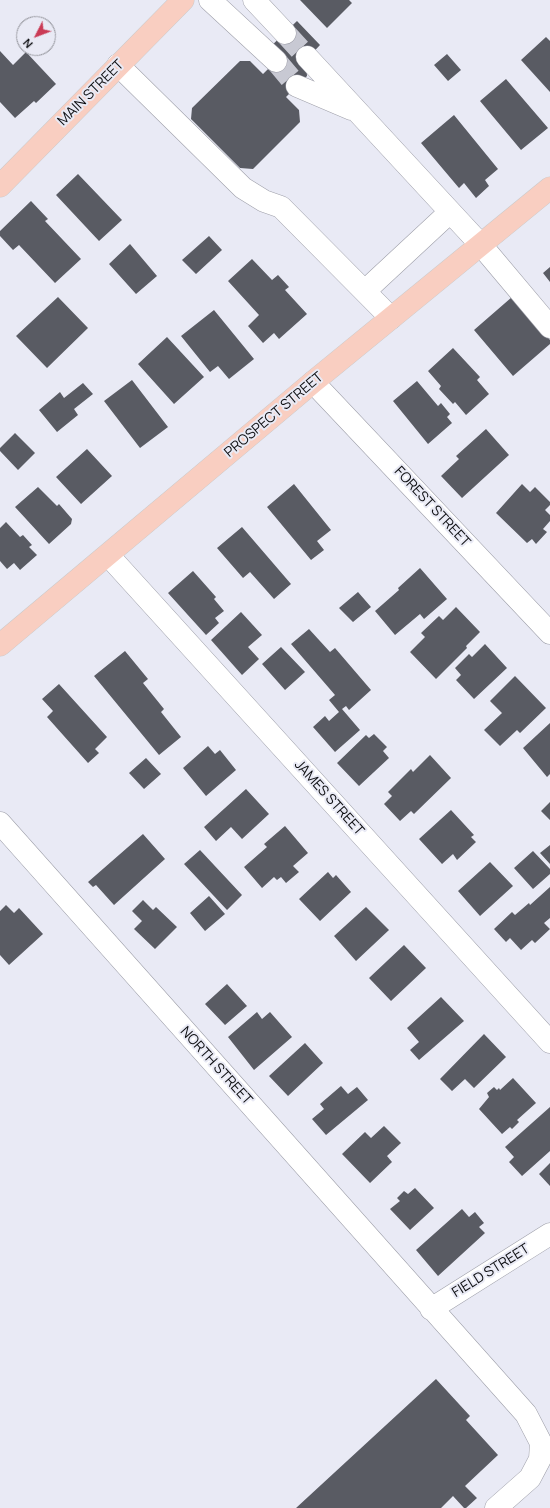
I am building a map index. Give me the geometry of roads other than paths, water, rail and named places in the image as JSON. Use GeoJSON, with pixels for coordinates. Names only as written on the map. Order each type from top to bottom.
{"type":"FeatureCollection","features":[{"type":"Feature","properties":{"kind":"main road","name":"MAIN STREET"},"geometry":{"type":"LineString","coordinates":[[0,186],[183,0]]}},
{"type":"Feature","properties":{"kind":"main road","name":"PROSPECT STREET"},"geometry":{"type":"LineString","coordinates":[[0,645],[313,382],[550,188]]}},
{"type":"Feature","properties":{"kind":"street"},"geometry":{"type":"LineString","coordinates":[[210,0],[276,61]]}},
{"type":"Feature","properties":{"kind":"street"},"geometry":{"type":"LineString","coordinates":[[254,0],[285,34]]}},
{"type":"Feature","properties":{"kind":"street"},"geometry":{"type":"LineString","coordinates":[[308,58],[481,245],[550,327]]}},
{"type":"Feature","properties":{"kind":"street"},"geometry":{"type":"LineString","coordinates":[[118,65],[243,188],[264,201],[281,207],[392,318]]}},
{"type":"Feature","properties":{"kind":"street"},"geometry":{"type":"LineString","coordinates":[[297,86],[356,110]]}},
{"type":"Feature","properties":{"kind":"street"},"geometry":{"type":"LineString","coordinates":[[365,291],[450,212]]}},
{"type":"Feature","properties":{"kind":"street","name":"FOREST STREET"},"geometry":{"type":"LineString","coordinates":[[313,382],[550,633]]}},
{"type":"Feature","properties":{"kind":"street","name":"JAMES STREET"},"geometry":{"type":"LineString","coordinates":[[108,555],[550,1042]]}},
{"type":"Feature","properties":{"kind":"street","name":"NORTH STREET"},"geometry":{"type":"LineString","coordinates":[[0,824],[526,1414],[541,1443],[540,1459],[530,1478],[496,1508]]}},
{"type":"Feature","properties":{"kind":"street","name":"FIELD STREET"},"geometry":{"type":"LineString","coordinates":[[431,1309],[550,1234]]}},
{"type":"Feature","properties":{"kind":"tunnel"},"geometry":{"type":"LineString","coordinates":[[285,33],[307,57]]}},
{"type":"Feature","properties":{"kind":"tunnel"},"geometry":{"type":"LineString","coordinates":[[276,61],[297,86]]}}]}
